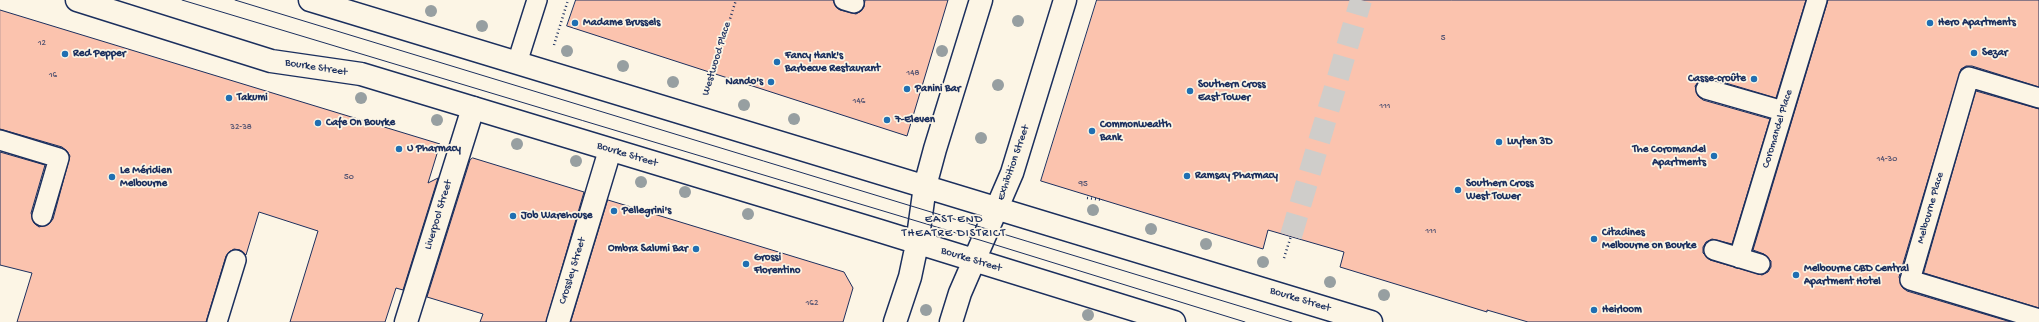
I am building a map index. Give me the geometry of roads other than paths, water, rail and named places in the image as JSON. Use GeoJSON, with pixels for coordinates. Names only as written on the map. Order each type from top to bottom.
{"type":"FeatureCollection","features":[{"type":"Feature","properties":{"kind":"street","name":"Bourke Street"},"geometry":{"type":"LineString","coordinates":[[77,0],[271,61],[361,74],[880,231],[917,244],[974,260],[1174,322]]}},
{"type":"Feature","properties":{"kind":"street"},"geometry":{"type":"LineString","coordinates":[[895,322],[910,277],[917,244],[925,186],[935,149],[982,0]]}},
{"type":"Feature","properties":{"kind":"street","name":"Exhibition Street"},"geometry":{"type":"LineString","coordinates":[[951,322],[960,293],[998,208],[1016,160],[1064,0]]}},
{"type":"Feature","properties":{"kind":"street","name":"Bourke Street"},"geometry":{"type":"LineString","coordinates":[[315,1],[1371,322]]}},
{"type":"Feature","properties":{"kind":"street","name":"Liverpool Street"},"geometry":{"type":"LineString","coordinates":[[406,322],[473,108]]}},
{"type":"Feature","properties":{"kind":"street","name":"Crossley Street"},"geometry":{"type":"LineString","coordinates":[[558,322],[610,150]]}},
{"type":"Feature","properties":{"kind":"lane"},"geometry":{"type":"LineString","coordinates":[[516,63],[537,0]]}},
{"type":"Feature","properties":{"kind":"lane","name":"Coromandel Place"},"geometry":{"type":"LineString","coordinates":[[1739,258],[1817,0]]}},
{"type":"Feature","properties":{"kind":"lane","name":"Melbourne Place"},"geometry":{"type":"LineString","coordinates":[[2039,98],[1969,77],[1910,280],[2039,319]]}},
{"type":"Feature","properties":{"kind":"lane"},"geometry":{"type":"LineString","coordinates":[[1706,88],[1783,111]]}},
{"type":"Feature","properties":{"kind":"lane"},"geometry":{"type":"LineString","coordinates":[[0,140],[59,158],[42,216]]}},
{"type":"Feature","properties":{"kind":"lane"},"geometry":{"type":"LineString","coordinates":[[1714,250],[1760,264]]}},
{"type":"Feature","properties":{"kind":"lane"},"geometry":{"type":"LineString","coordinates":[[217,322],[236,260]]}},
{"type":"Feature","properties":{"kind":"tunnel"},"geometry":{"type":"LineString","coordinates":[[1291,236],[1361,0]]}},
{"type":"Feature","properties":{"kind":"tram line"},"geometry":{"type":"LineString","coordinates":[[182,0],[983,241],[1245,322]]}},
{"type":"Feature","properties":{"kind":"tram line"},"geometry":{"type":"LineString","coordinates":[[235,0],[1292,322]]}},
{"type":"Feature","properties":{"kind":"place","name":"Madame Brussels"},"geometry":{"type":"Point","coordinates":[575,23]}},
{"type":"Feature","properties":{"kind":"place","name":"Hero Apartments"},"geometry":{"type":"Point","coordinates":[1930,23]}},
{"type":"Feature","properties":{"kind":"place","name":"Sezar"},"geometry":{"type":"Point","coordinates":[1974,53]}},
{"type":"Feature","properties":{"kind":"place","name":"Red Pepper"},"geometry":{"type":"Point","coordinates":[65,54]}},
{"type":"Feature","properties":{"kind":"place","name":"Fancy Hank's Barbecue Restaurant"},"geometry":{"type":"Point","coordinates":[777,62]}},
{"type":"Feature","properties":{"kind":"place","name":"Casse-croûte"},"geometry":{"type":"Point","coordinates":[1754,79]}},
{"type":"Feature","properties":{"kind":"place","name":"Nando's"},"geometry":{"type":"Point","coordinates":[771,82]}},
{"type":"Feature","properties":{"kind":"place","name":"Panini Bar"},"geometry":{"type":"Point","coordinates":[907,89]}},
{"type":"Feature","properties":{"kind":"place","name":"Southern Cross East Tower"},"geometry":{"type":"Point","coordinates":[1190,91]}},
{"type":"Feature","properties":{"kind":"place","name":"Takumi"},"geometry":{"type":"Point","coordinates":[229,98]}},
{"type":"Feature","properties":{"kind":"place","name":"7-Eleven"},"geometry":{"type":"Point","coordinates":[887,120]}},
{"type":"Feature","properties":{"kind":"place","name":"Cafe On Bourke"},"geometry":{"type":"Point","coordinates":[318,123]}},
{"type":"Feature","properties":{"kind":"place","name":"Commonwealth Bank"},"geometry":{"type":"Point","coordinates":[1092,131]}},
{"type":"Feature","properties":{"kind":"place","name":"Luyten 3D"},"geometry":{"type":"Point","coordinates":[1499,142]}},
{"type":"Feature","properties":{"kind":"place","name":"U Pharmacy"},"geometry":{"type":"Point","coordinates":[399,149]}},
{"type":"Feature","properties":{"kind":"place","name":"The Coromandel Apartments"},"geometry":{"type":"Point","coordinates":[1714,156]}},
{"type":"Feature","properties":{"kind":"place","name":"Ramsay Pharmacy"},"geometry":{"type":"Point","coordinates":[1187,176]}},
{"type":"Feature","properties":{"kind":"place","name":"Le Méridien Melbourne"},"geometry":{"type":"Point","coordinates":[112,177]}},
{"type":"Feature","properties":{"kind":"place","name":"Southern Cross West Tower"},"geometry":{"type":"Point","coordinates":[1458,190]}},
{"type":"Feature","properties":{"kind":"place","name":"Pellegrini's"},"geometry":{"type":"Point","coordinates":[614,211]}},
{"type":"Feature","properties":{"kind":"place","name":"Job Warehouse"},"geometry":{"type":"Point","coordinates":[513,216]}},
{"type":"Feature","properties":{"kind":"place","name":"Citadines Melbourne on Bourke"},"geometry":{"type":"Point","coordinates":[1594,239]}},
{"type":"Feature","properties":{"kind":"place","name":"Ombra Salumi Bar"},"geometry":{"type":"Point","coordinates":[696,249]}},
{"type":"Feature","properties":{"kind":"place","name":"Grossi Florentino"},"geometry":{"type":"Point","coordinates":[746,264]}},
{"type":"Feature","properties":{"kind":"place","name":"Melbourne CBD Central Apartment Hotel"},"geometry":{"type":"Point","coordinates":[1796,275]}},
{"type":"Feature","properties":{"kind":"place","name":"Heirloom"},"geometry":{"type":"Point","coordinates":[1594,310]}},
{"type":"Feature","properties":{"kind":"district","name":"EAST END THEATRE DISTRICT"},"geometry":{"type":"Point","coordinates":[954,227]}}]}
